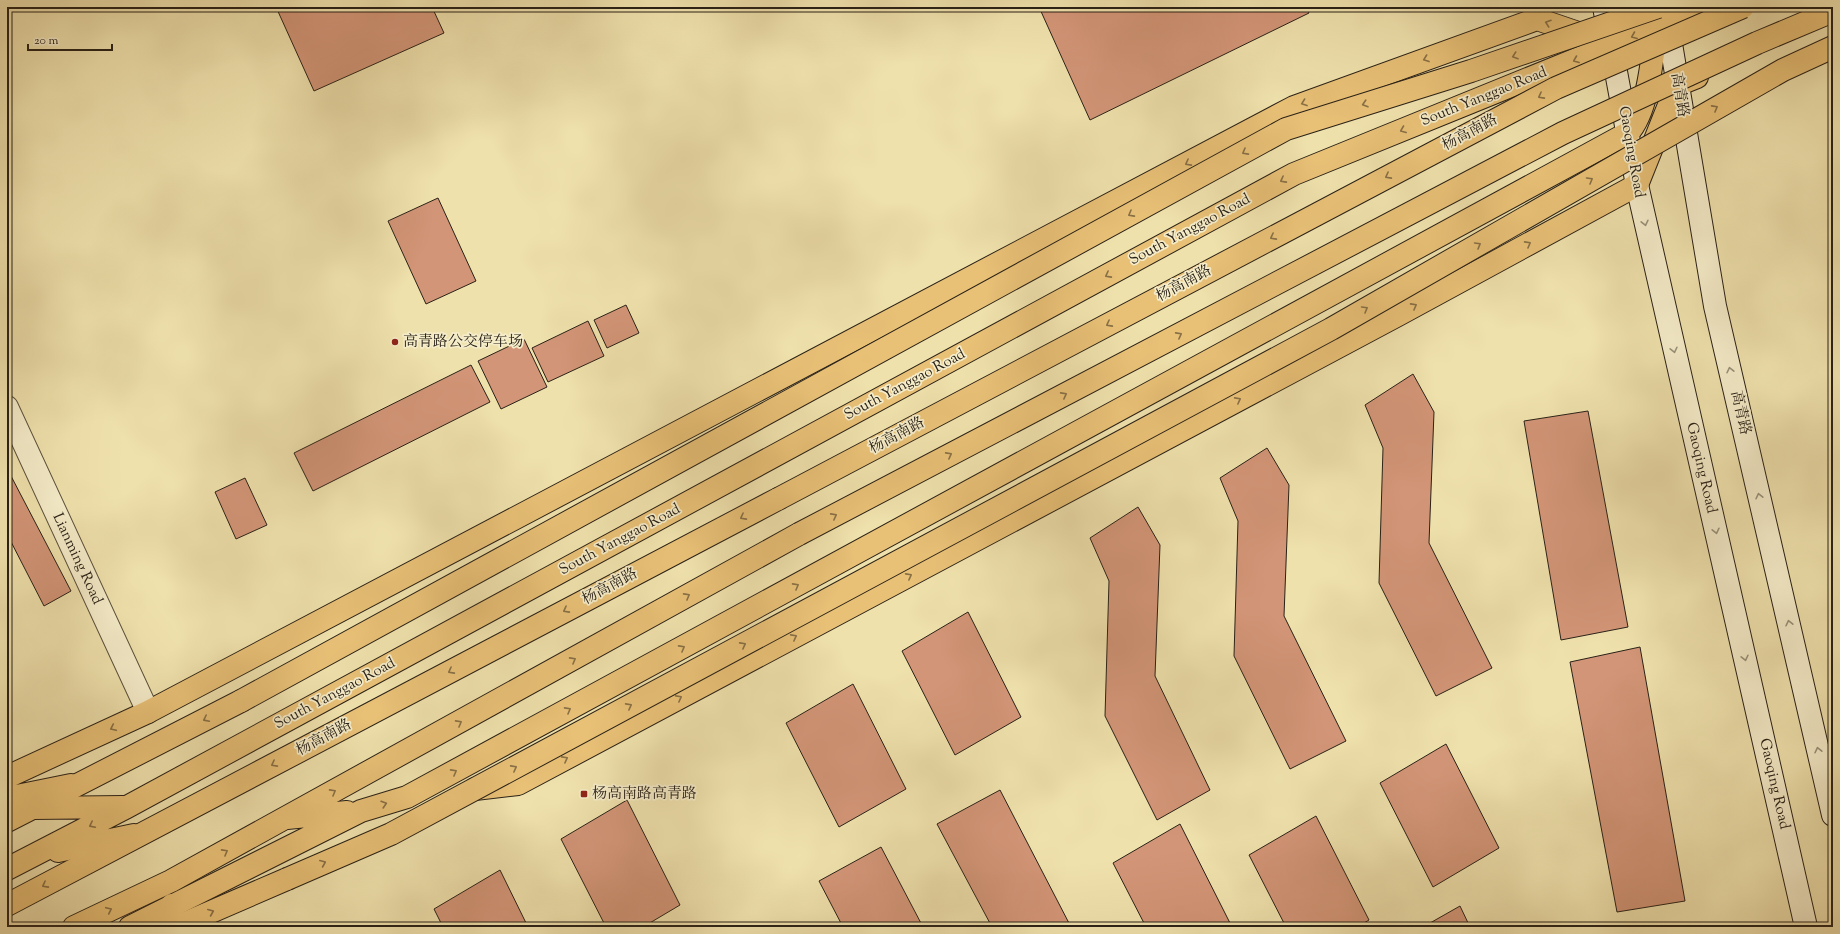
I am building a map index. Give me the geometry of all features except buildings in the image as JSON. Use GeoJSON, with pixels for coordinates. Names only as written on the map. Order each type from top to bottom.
{"type":"FeatureCollection","features":[{"type":"Feature","properties":{"kind":"main road","name":"Gaoqing Road"},"geometry":{"type":"LineString","coordinates":[[1604,7],[1637,185],[1806,927]]}},
{"type":"Feature","properties":{"kind":"main road","name":"South Yanggao Road"},"geometry":{"type":"LineString","coordinates":[[127,807],[1294,174],[1612,45],[1662,18],[1704,7]]}},
{"type":"Feature","properties":{"kind":"main road"},"geometry":{"type":"LineString","coordinates":[[7,821],[241,701],[1286,129],[1470,71],[1662,18],[1727,7]]}},
{"type":"Feature","properties":{"kind":"main road","name":"杨高南路"},"geometry":{"type":"LineString","coordinates":[[7,905],[1556,88],[1743,7]]}},
{"type":"Feature","properties":{"kind":"main road"},"geometry":{"type":"LineString","coordinates":[[74,927],[171,881],[799,534],[1563,133],[1757,43],[1833,11]]}},
{"type":"Feature","properties":{"kind":"main road"},"geometry":{"type":"LineString","coordinates":[[407,797],[1628,133],[1633,127],[1648,83],[1662,18]]}},
{"type":"Feature","properties":{"kind":"main road"},"geometry":{"type":"LineString","coordinates":[[1637,185],[1651,76],[1662,18]]}},
{"type":"Feature","properties":{"kind":"main road","name":"高青路"},"geometry":{"type":"LineString","coordinates":[[1662,18],[1677,85],[1715,306],[1833,815]]}},
{"type":"Feature","properties":{"kind":"main road"},"geometry":{"type":"LineString","coordinates":[[7,777],[148,712],[1294,107],[1537,19],[1612,45]]}},
{"type":"Feature","properties":{"kind":"main road"},"geometry":{"type":"LineString","coordinates":[[130,927],[361,811],[407,797],[518,784],[1398,315],[1637,185],[1677,85],[1833,22]]}},
{"type":"Feature","properties":{"kind":"main road"},"geometry":{"type":"LineString","coordinates":[[176,927],[391,834],[1331,329],[1721,104],[1783,70],[1833,47]]}},
{"type":"Feature","properties":{"kind":"main road","name":"Lianming Road"},"geometry":{"type":"LineString","coordinates":[[7,407],[148,712]]}},
{"type":"Feature","properties":{"kind":"main road"},"geometry":{"type":"LineString","coordinates":[[7,798],[80,784]]}},
{"type":"Feature","properties":{"kind":"main road"},"geometry":{"type":"LineString","coordinates":[[32,808],[127,807]]}},
{"type":"Feature","properties":{"kind":"main road","name":"杨高南路"},"geometry":{"type":"LineString","coordinates":[[7,869],[127,807]]}},
{"type":"Feature","properties":{"kind":"main road"},"geometry":{"type":"LineString","coordinates":[[287,818],[361,811]]}},
{"type":"Feature","properties":{"kind":"main road","name":"杨高南路"},"geometry":{"type":"LineString","coordinates":[[30,857],[144,832]]}},
{"type":"Feature","properties":{"kind":"main road"},"geometry":{"type":"LineString","coordinates":[[158,927],[172,905]]}},
{"type":"Feature","properties":{"kind":"place","name":"高青路公交停车场"},"geometry":{"type":"Point","coordinates":[395,342]}},
{"type":"Feature","properties":{"kind":"place","name":"杨高南路高青路"},"geometry":{"type":"Point","coordinates":[584,794]}}]}
